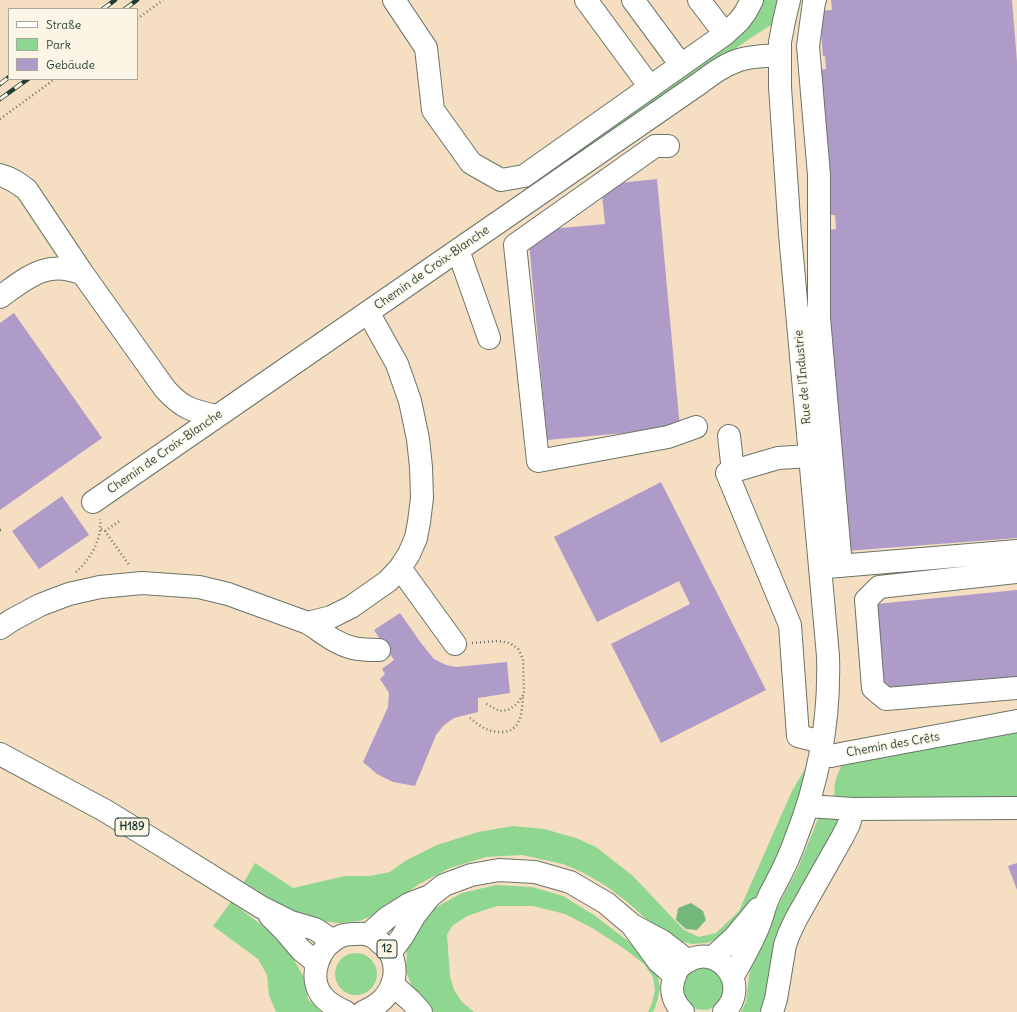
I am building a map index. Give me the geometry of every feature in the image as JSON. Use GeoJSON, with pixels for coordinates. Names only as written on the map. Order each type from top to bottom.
{"type":"FeatureCollection","features":[{"type":"Feature","properties":{"kind":"main road"},"geometry":{"type":"LineString","coordinates":[[394,0],[426,48],[433,110],[471,163],[501,180],[524,176],[681,66],[725,34],[739,21],[752,0]]}},
{"type":"Feature","properties":{"kind":"main road"},"geometry":{"type":"LineString","coordinates":[[586,0],[650,87]]}},
{"type":"Feature","properties":{"kind":"main road"},"geometry":{"type":"LineString","coordinates":[[633,0],[681,66]]}},
{"type":"Feature","properties":{"kind":"main road"},"geometry":{"type":"LineString","coordinates":[[699,0],[725,34]]}},
{"type":"Feature","properties":{"kind":"main road","name":"Rue de l'Industrie"},"geometry":{"type":"LineString","coordinates":[[789,0],[781,32],[780,87],[790,234],[810,456],[830,567],[827,649],[828,671],[821,749]]}},
{"type":"Feature","properties":{"kind":"main road"},"geometry":{"type":"LineString","coordinates":[[815,0],[808,46],[819,175],[819,318],[830,567],[1017,551]]}},
{"type":"Feature","properties":{"kind":"main road","name":"Chemin de Croix-Blanche"},"geometry":{"type":"LineString","coordinates":[[92,502],[725,66],[740,60],[754,57],[780,55]]}},
{"type":"Feature","properties":{"kind":"main road"},"geometry":{"type":"LineString","coordinates":[[668,146],[656,146],[515,244],[538,461],[668,437],[696,427]]}},
{"type":"Feature","properties":{"kind":"main road"},"geometry":{"type":"LineString","coordinates":[[0,175],[18,182],[27,190],[83,274],[160,383],[174,399],[186,407],[200,413],[217,416]]}},
{"type":"Feature","properties":{"kind":"main road"},"geometry":{"type":"LineString","coordinates":[[458,250],[489,338]]}},
{"type":"Feature","properties":{"kind":"main road"},"geometry":{"type":"LineString","coordinates":[[0,298],[42,270],[64,268],[83,274]]}},
{"type":"Feature","properties":{"kind":"main road"},"geometry":{"type":"LineString","coordinates":[[308,623],[331,617],[350,607],[388,581],[400,568],[409,554],[416,538],[422,490],[421,467],[418,439],[410,401],[397,364],[368,312]]}},
{"type":"Feature","properties":{"kind":"main road"},"geometry":{"type":"LineString","coordinates":[[798,319],[819,318]]}},
{"type":"Feature","properties":{"kind":"main road"},"geometry":{"type":"LineString","coordinates":[[729,436],[733,471],[778,458],[810,456]]}},
{"type":"Feature","properties":{"kind":"main road","name":"Chemin des Crêts"},"geometry":{"type":"LineString","coordinates":[[733,471],[727,473],[790,625],[798,736],[831,756],[1017,721]]}},
{"type":"Feature","properties":{"kind":"main road"},"geometry":{"type":"LineString","coordinates":[[400,568],[455,644]]}},
{"type":"Feature","properties":{"kind":"main road"},"geometry":{"type":"LineString","coordinates":[[1017,572],[879,587],[866,600],[872,688],[886,699],[1017,688]]}},
{"type":"Feature","properties":{"kind":"main road"},"geometry":{"type":"LineString","coordinates":[[0,628],[40,605],[69,594],[100,587],[142,583],[199,587],[228,594],[308,623],[339,642],[352,648],[378,650]]}},
{"type":"Feature","properties":{"kind":"main road"},"geometry":{"type":"LineString","coordinates":[[733,976],[747,952],[768,898],[789,856],[808,806],[816,779],[821,749]]}},
{"type":"Feature","properties":{"kind":"main road","name":"H189"},"geometry":{"type":"LineString","coordinates":[[0,754],[104,810],[261,907]]}},
{"type":"Feature","properties":{"kind":"main road"},"geometry":{"type":"LineString","coordinates":[[808,806],[853,809],[1017,808]]}},
{"type":"Feature","properties":{"kind":"main road"},"geometry":{"type":"LineString","coordinates":[[772,1012],[776,999],[785,945],[789,934],[843,836],[849,824],[853,809]]}},
{"type":"Feature","properties":{"kind":"main road"},"geometry":{"type":"LineString","coordinates":[[390,953],[402,937],[415,915],[430,896],[444,885],[471,874],[499,870],[535,872],[570,882],[606,903],[632,925],[658,961],[681,968]]}},
{"type":"Feature","properties":{"kind":"main road"},"geometry":{"type":"LineString","coordinates":[[368,935],[387,918],[409,904],[430,896]]}},
{"type":"Feature","properties":{"kind":"main road"},"geometry":{"type":"LineString","coordinates":[[712,958],[734,938],[768,898]]}},
{"type":"Feature","properties":{"kind":"main road"},"geometry":{"type":"LineString","coordinates":[[261,907],[290,922],[315,929],[333,941]]}},
{"type":"Feature","properties":{"kind":"main road"},"geometry":{"type":"LineString","coordinates":[[261,907],[284,930],[300,950],[317,963]]}},
{"type":"Feature","properties":{"kind":"main road","name":"12"},"geometry":{"type":"LineString","coordinates":[[346,1012],[334,1007],[323,997],[316,985],[315,975],[317,963],[327,946],[341,936],[350,934],[368,935],[380,943],[390,953],[394,961],[395,973],[392,984],[388,993],[372,1011]]}},
{"type":"Feature","properties":{"kind":"main road"},"geometry":{"type":"LineString","coordinates":[[673,1008],[672,987],[681,968],[693,958],[703,957],[712,958],[725,965],[733,976],[735,986],[734,996],[730,1005],[724,1012]]}},
{"type":"Feature","properties":{"kind":"main road"},"geometry":{"type":"LineString","coordinates":[[392,984],[421,1012]]}},
{"type":"Feature","properties":{"kind":"path"},"geometry":{"type":"LineString","coordinates":[[138,18],[163,0]]}},
{"type":"Feature","properties":{"kind":"path"},"geometry":{"type":"LineString","coordinates":[[0,118],[53,80]]}},
{"type":"Feature","properties":{"kind":"path"},"geometry":{"type":"LineString","coordinates":[[74,574],[91,554],[101,529],[98,511],[92,502]]}},
{"type":"Feature","properties":{"kind":"path"},"geometry":{"type":"LineString","coordinates":[[105,531],[121,520]]}},
{"type":"Feature","properties":{"kind":"path"},"geometry":{"type":"LineString","coordinates":[[101,529],[105,531],[142,583]]}},
{"type":"Feature","properties":{"kind":"path"},"geometry":{"type":"LineString","coordinates":[[455,644],[498,641],[510,643],[518,649],[523,659],[524,694],[522,713],[516,726],[508,732],[497,732],[486,729],[470,718]]}},
{"type":"Feature","properties":{"kind":"path"},"geometry":{"type":"LineString","coordinates":[[485,703],[499,711],[508,710],[517,704],[524,694]]}},
{"type":"Feature","properties":{"kind":"green space"},"geometry":{"type":"Polygon","coordinates":[[[758,0],[777,0],[771,25],[562,171],[551,166],[758,0]]]}},
{"type":"Feature","properties":{"kind":"green space"},"geometry":{"type":"Polygon","coordinates":[[[1017,726],[1017,803],[835,800],[834,790],[842,764],[1017,726]]]}},
{"type":"Feature","properties":{"kind":"green space"},"geometry":{"type":"Polygon","coordinates":[[[806,767],[795,812],[776,860],[752,907],[718,939],[706,943],[692,944],[675,940],[661,932],[626,901],[606,886],[582,872],[563,864],[522,855],[486,857],[450,868],[419,884],[379,913],[359,921],[340,923],[318,921],[294,913],[244,882],[255,863],[293,888],[345,876],[370,876],[390,872],[405,861],[437,845],[478,832],[513,826],[544,829],[576,838],[596,847],[633,876],[684,930],[699,937],[716,933],[739,911],[792,791],[806,767]]]}},
{"type":"Feature","properties":{"kind":"green space"},"geometry":{"type":"Polygon","coordinates":[[[824,815],[838,817],[842,824],[769,1012],[741,1012],[746,1002],[753,955],[798,868],[818,819],[824,815]]]}},
{"type":"Feature","properties":{"kind":"green space"},"geometry":{"type":"Polygon","coordinates":[[[496,885],[532,887],[563,896],[594,915],[628,941],[648,959],[657,972],[660,989],[653,1012],[648,1012],[655,990],[653,977],[644,964],[626,950],[594,929],[565,914],[533,906],[497,906],[467,916],[452,926],[447,935],[450,976],[454,990],[462,1002],[474,1012],[434,1012],[415,993],[406,972],[407,950],[416,927],[433,909],[462,893],[496,885]]]}},
{"type":"Feature","properties":{"kind":"green space"},"geometry":{"type":"Polygon","coordinates":[[[231,902],[267,929],[292,956],[303,976],[308,999],[321,1012],[276,1012],[269,995],[267,975],[258,959],[213,926],[231,902]]]}},
{"type":"Feature","properties":{"kind":"green space"},"geometry":{"type":"Polygon","coordinates":[[[691,903],[703,911],[706,920],[697,930],[686,929],[676,920],[678,908],[691,903]]]}},
{"type":"Feature","properties":{"kind":"green space"},"geometry":{"type":"Polygon","coordinates":[[[352,953],[360,953],[368,956],[374,962],[377,974],[374,986],[368,992],[360,995],[352,995],[344,992],[338,986],[335,978],[335,970],[338,962],[344,956],[352,953]]]}},
{"type":"Feature","properties":{"kind":"green space"},"geometry":{"type":"Polygon","coordinates":[[[699,968],[707,968],[718,974],[724,985],[724,993],[718,1004],[707,1010],[699,1010],[688,1004],[682,993],[682,985],[688,974],[699,968]]]}},
{"type":"Feature","properties":{"kind":"building"},"geometry":{"type":"Polygon","coordinates":[[[831,0],[1012,0],[1017,62],[1017,538],[846,551],[820,231],[836,229],[835,215],[829,215],[818,70],[826,69],[825,56],[823,56],[819,11],[832,10],[831,0]]]}},
{"type":"Feature","properties":{"kind":"building"},"geometry":{"type":"Polygon","coordinates":[[[657,179],[680,428],[547,440],[528,231],[605,224],[601,185],[657,179]]]}},
{"type":"Feature","properties":{"kind":"building"},"geometry":{"type":"Polygon","coordinates":[[[14,313],[102,438],[0,510],[0,323],[14,313]]]}},
{"type":"Feature","properties":{"kind":"building"},"geometry":{"type":"Polygon","coordinates":[[[661,482],[766,690],[661,743],[611,644],[690,604],[679,581],[597,622],[554,537],[661,482]]]}},
{"type":"Feature","properties":{"kind":"building"},"geometry":{"type":"Polygon","coordinates":[[[62,496],[89,535],[39,569],[12,531],[62,496]]]}},
{"type":"Feature","properties":{"kind":"building"},"geometry":{"type":"Polygon","coordinates":[[[1017,590],[1017,677],[885,690],[877,604],[1017,590]]]}},
{"type":"Feature","properties":{"kind":"building"},"geometry":{"type":"Polygon","coordinates":[[[400,613],[434,659],[446,665],[456,667],[507,662],[510,693],[478,698],[478,712],[454,718],[444,725],[436,735],[415,786],[393,782],[377,774],[363,762],[388,707],[389,693],[380,679],[385,674],[382,669],[394,660],[374,630],[400,613]]]}},
{"type":"Feature","properties":{"kind":"building"},"geometry":{"type":"Polygon","coordinates":[[[1017,863],[1017,890],[1008,866],[1017,863]]]}},
{"type":"Feature","properties":{"kind":"railway"},"geometry":{"type":"LineString","coordinates":[[104,8],[115,0]]}},
{"type":"Feature","properties":{"kind":"railway"},"geometry":{"type":"LineString","coordinates":[[126,8],[137,0]]}},
{"type":"Feature","properties":{"kind":"railway"},"geometry":{"type":"LineString","coordinates":[[0,84],[8,78]]}},
{"type":"Feature","properties":{"kind":"railway"},"geometry":{"type":"LineString","coordinates":[[0,99],[27,80]]}}]}
